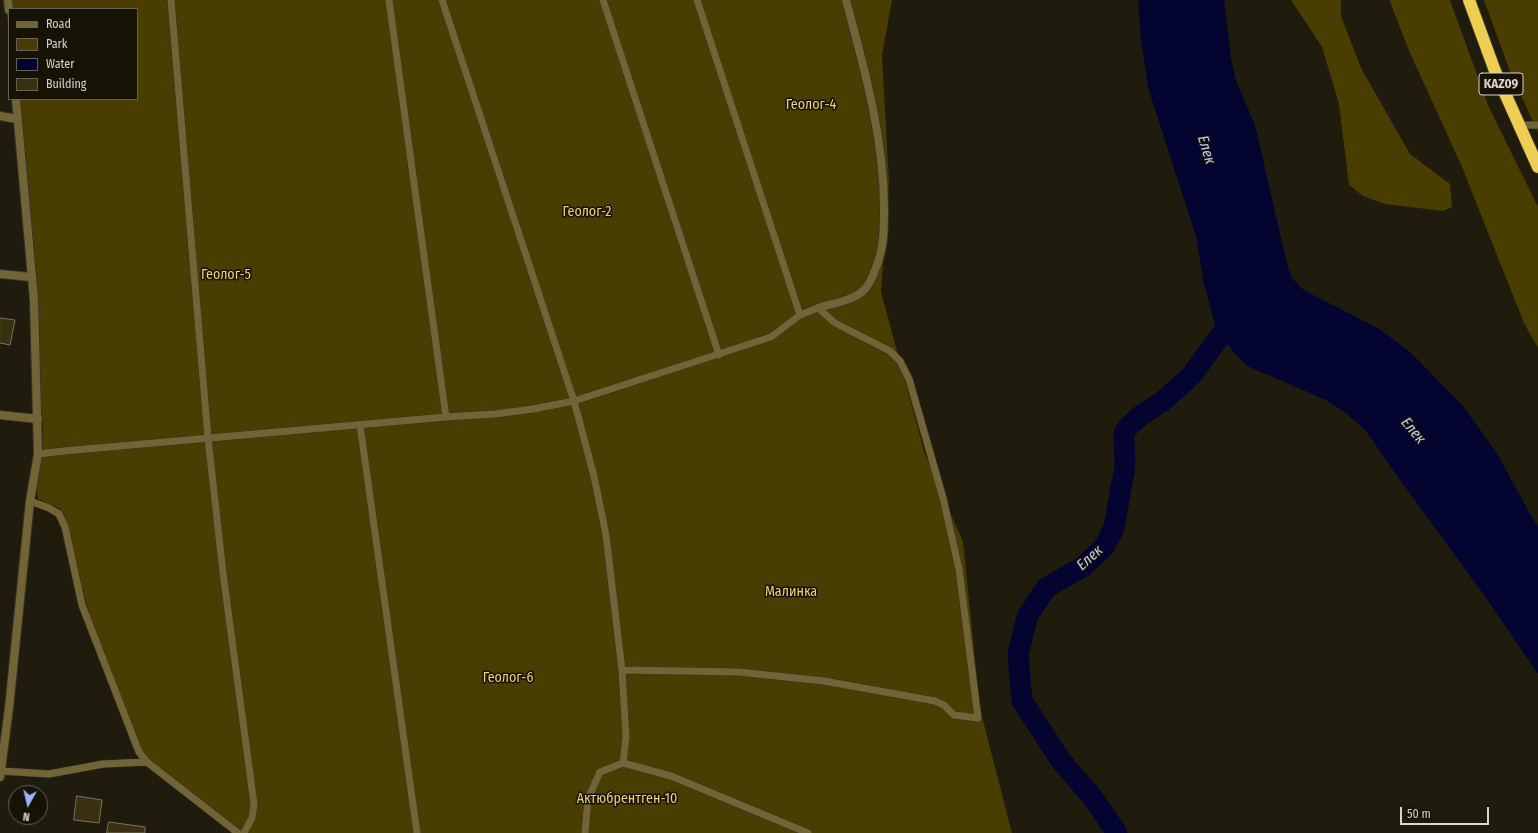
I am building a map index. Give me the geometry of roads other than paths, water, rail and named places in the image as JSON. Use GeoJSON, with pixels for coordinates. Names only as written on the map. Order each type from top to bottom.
{"type":"FeatureCollection","features":[{"type":"Feature","properties":{"kind":"highway","name":"KAZ09"},"geometry":{"type":"LineString","coordinates":[[1469,0],[1495,71],[1538,166]]}},
{"type":"Feature","properties":{"kind":"street"},"geometry":{"type":"LineString","coordinates":[[818,308],[853,298],[865,288],[873,276],[881,254],[884,226],[884,174],[878,131],[865,72],[846,0]]}},
{"type":"Feature","properties":{"kind":"street"},"geometry":{"type":"LineString","coordinates":[[0,774],[9,708],[30,501],[38,454],[34,300],[16,100]]}},
{"type":"Feature","properties":{"kind":"street"},"geometry":{"type":"LineString","coordinates":[[0,116],[17,118]]}},
{"type":"Feature","properties":{"kind":"street"},"geometry":{"type":"LineString","coordinates":[[0,274],[31,277]]}},
{"type":"Feature","properties":{"kind":"street"},"geometry":{"type":"LineString","coordinates":[[0,415],[38,419]]}},
{"type":"Feature","properties":{"kind":"street"},"geometry":{"type":"LineString","coordinates":[[0,708],[9,708]]}},
{"type":"Feature","properties":{"kind":"lane"},"geometry":{"type":"LineString","coordinates":[[171,0],[208,438],[223,573],[254,804],[252,818],[244,833]]}},
{"type":"Feature","properties":{"kind":"lane"},"geometry":{"type":"LineString","coordinates":[[389,0],[446,417]]}},
{"type":"Feature","properties":{"kind":"lane"},"geometry":{"type":"LineString","coordinates":[[442,0],[574,401],[594,476],[606,535],[622,670],[626,737],[623,764]]}},
{"type":"Feature","properties":{"kind":"lane"},"geometry":{"type":"LineString","coordinates":[[603,0],[719,354]]}},
{"type":"Feature","properties":{"kind":"lane"},"geometry":{"type":"LineString","coordinates":[[697,0],[800,315]]}},
{"type":"Feature","properties":{"kind":"lane"},"geometry":{"type":"LineString","coordinates":[[1519,125],[1538,125]]}},
{"type":"Feature","properties":{"kind":"lane"},"geometry":{"type":"LineString","coordinates":[[38,454],[64,450],[494,414],[574,401],[771,337],[800,315],[818,308],[835,324],[890,351],[900,361],[909,379],[943,498],[959,569],[978,718],[954,715],[944,705],[935,701],[824,681],[738,672],[622,670]]}},
{"type":"Feature","properties":{"kind":"lane"},"geometry":{"type":"LineString","coordinates":[[360,425],[417,833]]}},
{"type":"Feature","properties":{"kind":"lane"},"geometry":{"type":"LineString","coordinates":[[30,501],[49,508],[59,514],[64,527],[82,605],[139,752],[147,762],[238,833]]}},
{"type":"Feature","properties":{"kind":"lane"},"geometry":{"type":"LineString","coordinates":[[0,774],[49,774],[104,764],[147,762]]}},
{"type":"Feature","properties":{"kind":"lane"},"geometry":{"type":"LineString","coordinates":[[586,833],[588,799],[600,772],[623,764],[671,776],[808,833]]}},
{"type":"Feature","properties":{"kind":"water"},"geometry":{"type":"Polygon","coordinates":[[[1138,0],[1224,0],[1231,58],[1236,81],[1255,125],[1288,268],[1292,278],[1305,291],[1378,328],[1410,352],[1463,406],[1498,455],[1538,526],[1538,674],[1484,595],[1366,431],[1346,413],[1324,399],[1247,366],[1233,352],[1215,325],[1204,284],[1196,236],[1148,88],[1141,39],[1138,0]]]}},
{"type":"Feature","properties":{"kind":"waterway","name":"Елек"},"geometry":{"type":"LineString","coordinates":[[1117,833],[1093,798],[1062,762],[1022,701],[1018,655],[1027,617],[1046,588],[1084,566],[1104,547],[1114,528],[1125,466],[1124,434],[1128,427],[1140,416],[1163,401],[1191,376],[1221,335],[1240,315]]}},
{"type":"Feature","properties":{"kind":"park label","name":"Геолог-4"},"geometry":{"type":"Point","coordinates":[811,105]}},
{"type":"Feature","properties":{"kind":"park label","name":"Геолог-2"},"geometry":{"type":"Point","coordinates":[587,212]}},
{"type":"Feature","properties":{"kind":"park label","name":"Геолог-5"},"geometry":{"type":"Point","coordinates":[226,275]}},
{"type":"Feature","properties":{"kind":"park label","name":"Малинка"},"geometry":{"type":"Point","coordinates":[791,592]}},
{"type":"Feature","properties":{"kind":"park label","name":"Геолог-6"},"geometry":{"type":"Point","coordinates":[508,678]}},
{"type":"Feature","properties":{"kind":"park label","name":"Актюбрентген-10"},"geometry":{"type":"Point","coordinates":[627,799]}}]}
